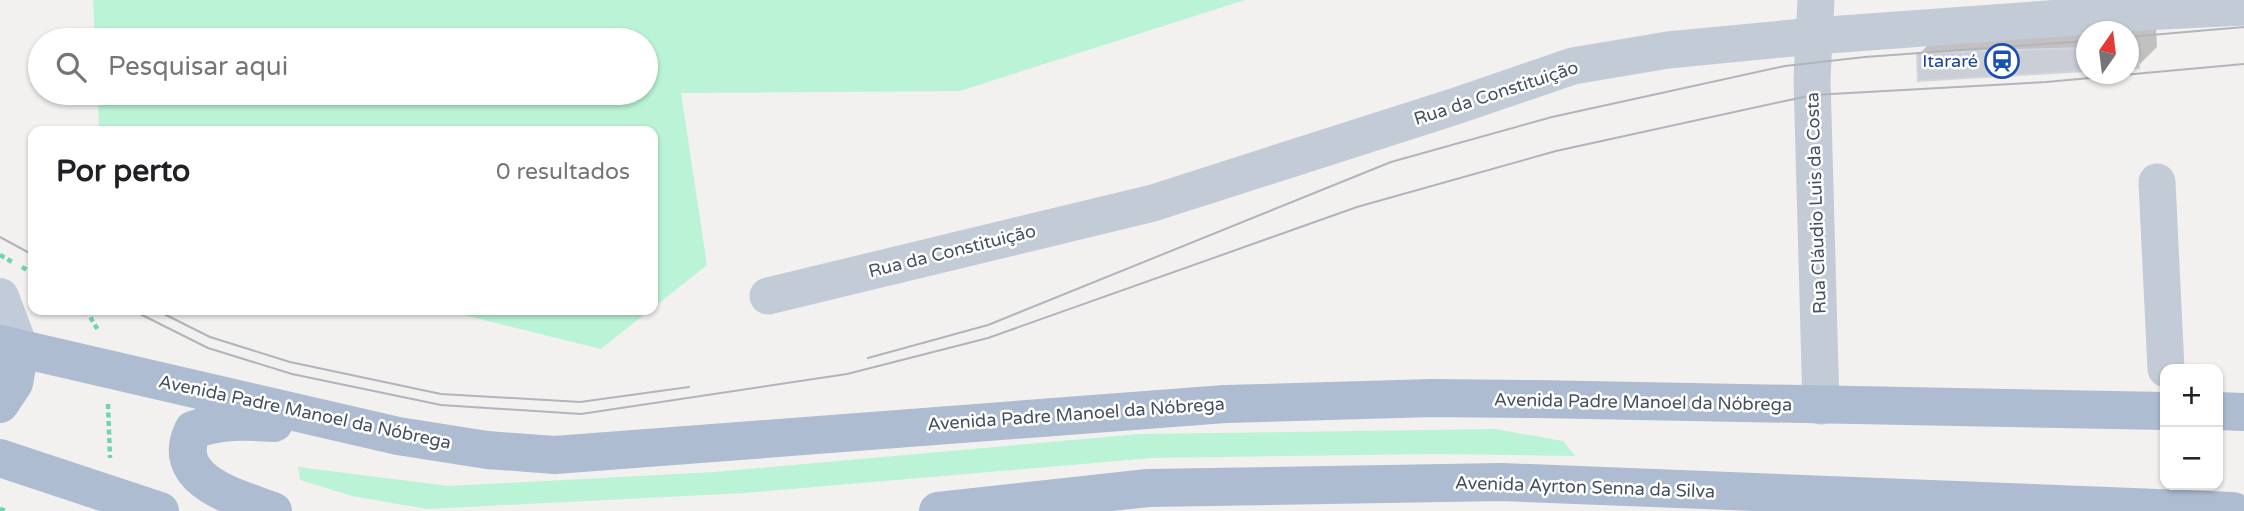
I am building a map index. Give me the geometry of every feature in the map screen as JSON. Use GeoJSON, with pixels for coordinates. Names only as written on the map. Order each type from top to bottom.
{"type":"FeatureCollection","features":[{"type":"Feature","properties":{"kind":"main road"},"geometry":{"type":"LineString","coordinates":[[0,297],[14,383],[0,404]]}},
{"type":"Feature","properties":{"kind":"main road","name":"Avenida Padre Manoel da Nóbrega"},"geometry":{"type":"LineString","coordinates":[[10,347],[398,436],[487,450],[555,455],[1225,404],[1445,398],[2160,411]]}},
{"type":"Feature","properties":{"kind":"main road"},"geometry":{"type":"LineString","coordinates":[[2223,411],[2244,412]]}},
{"type":"Feature","properties":{"kind":"main road"},"geometry":{"type":"LineString","coordinates":[[273,511],[239,499],[199,477],[190,464],[187,450],[194,430],[210,424],[237,420],[398,436]]}},
{"type":"Feature","properties":{"kind":"main road"},"geometry":{"type":"LineString","coordinates":[[0,458],[160,511]]}},
{"type":"Feature","properties":{"kind":"main road","name":"Avenida Ayrton Senna da Silva"},"geometry":{"type":"LineString","coordinates":[[938,511],[1148,488],[1502,482],[2233,511]]}},
{"type":"Feature","properties":{"kind":"street","name":"Rua Cláudio Luis da Costa"},"geometry":{"type":"LineString","coordinates":[[1816,0],[1812,79],[1821,406]]}},
{"type":"Feature","properties":{"kind":"street","name":"Rua da Constituição"},"geometry":{"type":"LineString","coordinates":[[768,296],[1153,203],[1573,66],[1668,50],[1814,36],[2244,7]]}},
{"type":"Feature","properties":{"kind":"street"},"geometry":{"type":"LineString","coordinates":[[2157,182],[2166,364]]}},
{"type":"Feature","properties":{"kind":"path"},"geometry":{"type":"LineString","coordinates":[[0,509],[7,511]]}},
{"type":"Feature","properties":{"kind":"green space"},"geometry":{"type":"Polygon","coordinates":[[[93,0],[1245,0],[960,91],[681,93],[707,265],[658,304],[658,126],[99,126],[98,105],[658,105],[658,28],[94,28],[93,0]]]}},
{"type":"Feature","properties":{"kind":"green space"},"geometry":{"type":"Polygon","coordinates":[[[464,315],[644,315],[601,349],[464,315]]]}},
{"type":"Feature","properties":{"kind":"green space"},"geometry":{"type":"Polygon","coordinates":[[[1495,429],[1563,441],[1575,456],[1435,454],[1152,458],[745,493],[427,509],[352,496],[300,480],[298,467],[449,486],[714,472],[1140,434],[1495,429]]]}},
{"type":"Feature","properties":{"kind":"building","name":"Itararé"},"geometry":{"type":"Polygon","coordinates":[[[2076,48],[2076,72],[1918,81],[1917,53],[2076,48]]]}},
{"type":"Feature","properties":{"kind":"tram line"},"geometry":{"type":"LineString","coordinates":[[2139,36],[2244,27]]}},
{"type":"Feature","properties":{"kind":"tram line"},"geometry":{"type":"LineString","coordinates":[[868,358],[988,325],[1391,162],[1552,117],[1785,66],[1865,57],[2076,42]]}},
{"type":"Feature","properties":{"kind":"tram line"},"geometry":{"type":"LineString","coordinates":[[142,315],[208,348],[292,374],[441,405],[581,414],[847,374],[988,338],[1357,207],[1556,151],[1813,95],[2046,82],[2244,64]]}},
{"type":"Feature","properties":{"kind":"tram line"},"geometry":{"type":"LineString","coordinates":[[0,237],[28,252]]}},
{"type":"Feature","properties":{"kind":"tram line"},"geometry":{"type":"LineString","coordinates":[[166,315],[210,337],[290,362],[441,394],[580,402],[689,387]]}},
{"type":"Feature","properties":{"kind":"place","name":"Itararé"},"geometry":{"type":"Point","coordinates":[2002,61]}}]}
